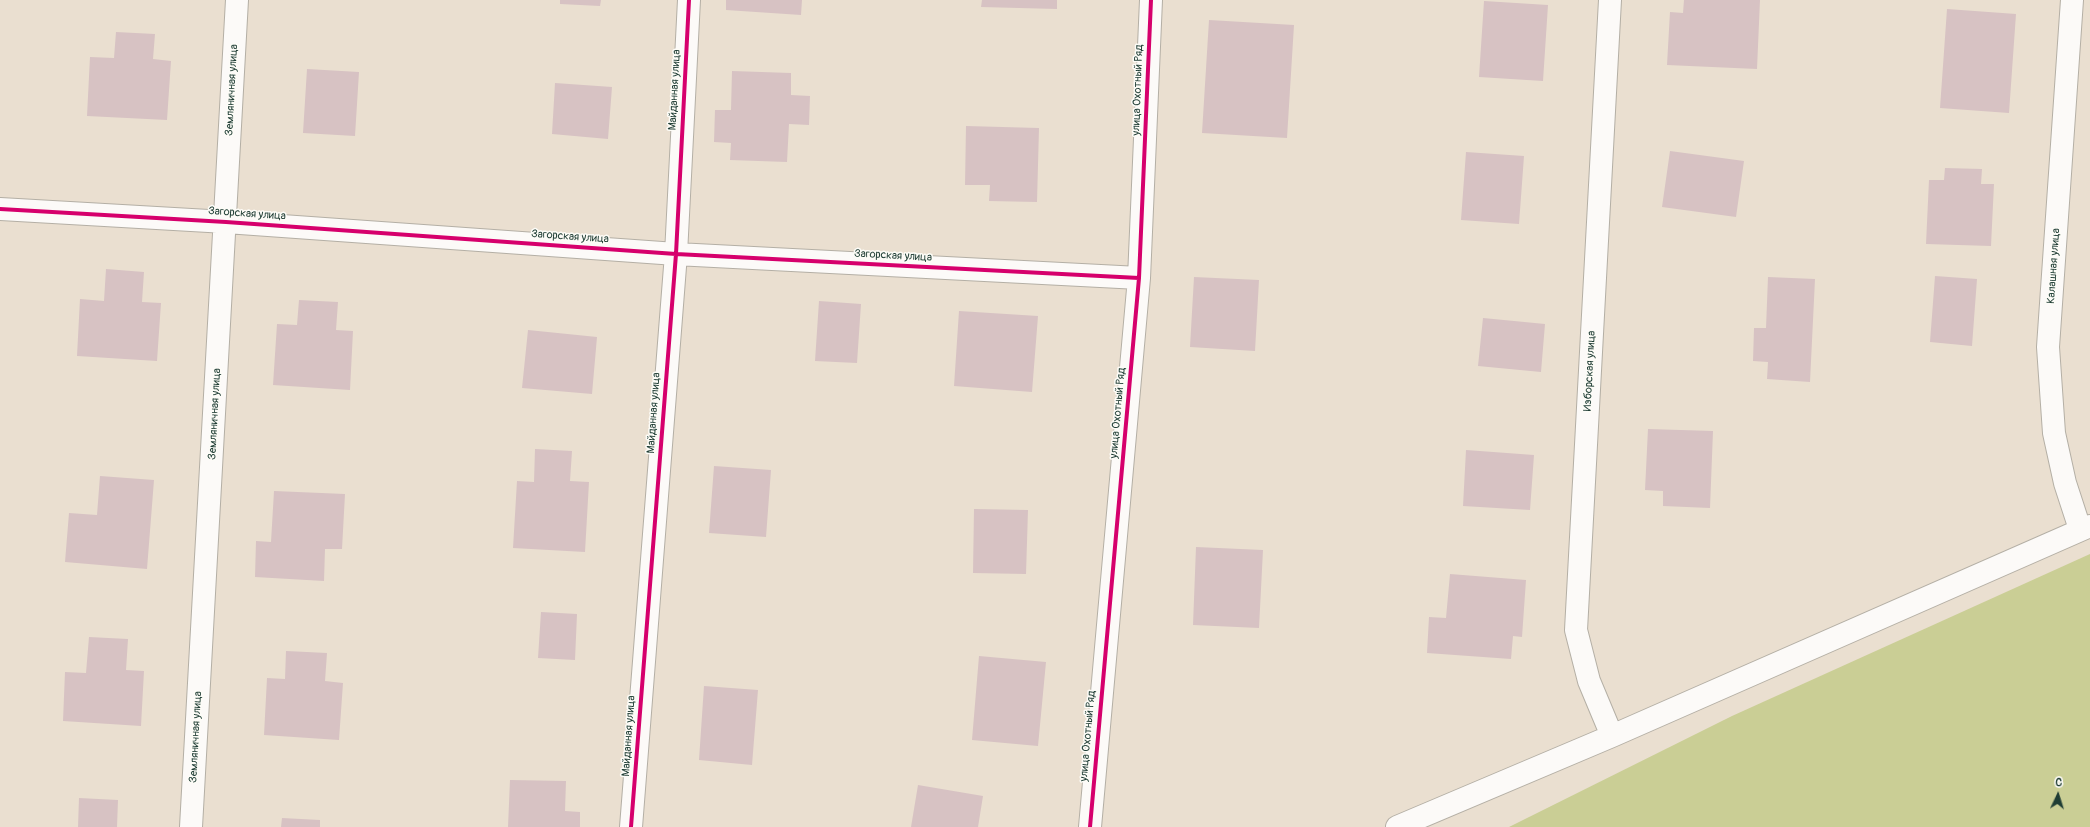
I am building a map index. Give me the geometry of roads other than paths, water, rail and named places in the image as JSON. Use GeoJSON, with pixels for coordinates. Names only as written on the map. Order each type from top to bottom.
{"type":"FeatureCollection","features":[{"type":"Feature","properties":{"kind":"street","name":"Земляничная улица"},"geometry":{"type":"LineString","coordinates":[[191,827],[226,222],[237,0]]}},
{"type":"Feature","properties":{"kind":"street","name":"Майданная улица"},"geometry":{"type":"LineString","coordinates":[[631,827],[676,254],[689,0]]}},
{"type":"Feature","properties":{"kind":"street","name":"улица Охотный Ряд"},"geometry":{"type":"LineString","coordinates":[[1090,827],[1139,278],[1151,0]]}},
{"type":"Feature","properties":{"kind":"street","name":"Изборская улица"},"geometry":{"type":"LineString","coordinates":[[1610,0],[1576,630],[1589,681],[1612,736]]}},
{"type":"Feature","properties":{"kind":"street","name":"Калашная улица"},"geometry":{"type":"LineString","coordinates":[[2072,0],[2048,347],[2054,433],[2065,483],[2085,528]]}},
{"type":"Feature","properties":{"kind":"street","name":"Загорская улица"},"geometry":{"type":"LineString","coordinates":[[0,209],[226,222],[676,254],[1139,278]]}},
{"type":"Feature","properties":{"kind":"street"},"geometry":{"type":"LineString","coordinates":[[1397,827],[1612,736],[2085,528]]}}]}
